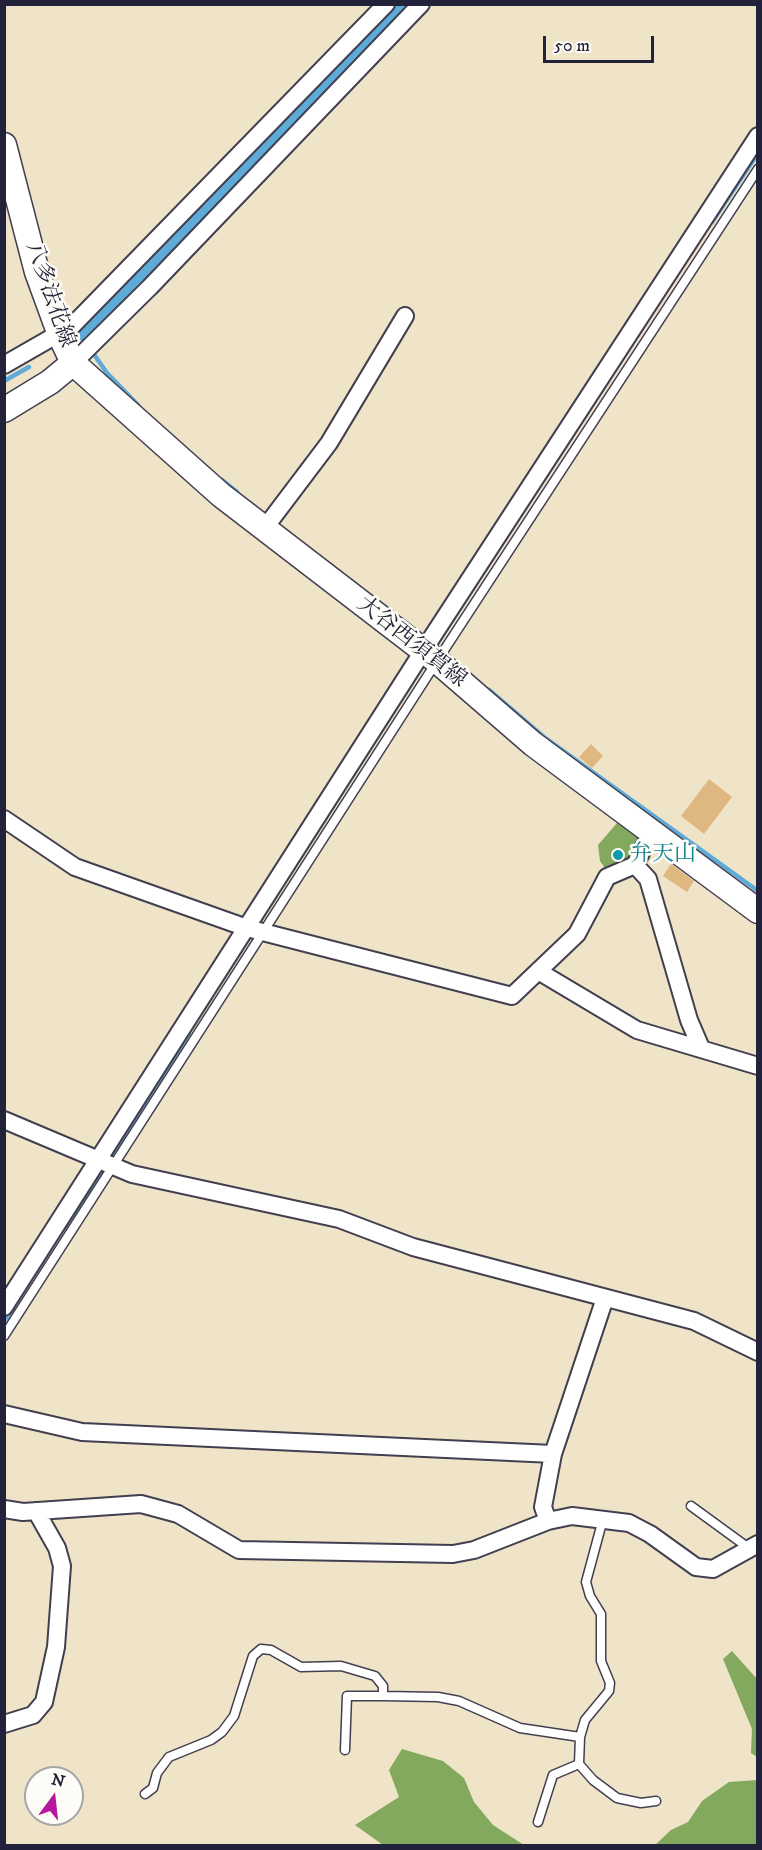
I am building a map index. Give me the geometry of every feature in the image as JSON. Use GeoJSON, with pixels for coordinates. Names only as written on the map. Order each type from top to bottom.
{"type":"FeatureCollection","features":[{"type":"Feature","properties":{"kind":"main road","name":"八多法花線"},"geometry":{"type":"LineString","coordinates":[[4,145],[37,272],[60,335],[74,363],[50,382],[4,410]]}},
{"type":"Feature","properties":{"kind":"main road","name":"大谷西須賀線"},"geometry":{"type":"LineString","coordinates":[[74,363],[221,495],[430,656],[533,744],[758,911]]}},
{"type":"Feature","properties":{"kind":"street"},"geometry":{"type":"LineString","coordinates":[[4,365],[60,335],[72,326],[386,4]]}},
{"type":"Feature","properties":{"kind":"street"},"geometry":{"type":"LineString","coordinates":[[74,363],[421,4]]}},
{"type":"Feature","properties":{"kind":"street"},"geometry":{"type":"LineString","coordinates":[[4,1307],[105,1164],[247,928],[430,656],[758,136]]}},
{"type":"Feature","properties":{"kind":"street"},"geometry":{"type":"LineString","coordinates":[[264,529],[329,443],[405,316]]}},
{"type":"Feature","properties":{"kind":"street"},"geometry":{"type":"LineString","coordinates":[[4,819],[75,867],[247,928],[512,996],[577,934],[607,877],[635,865],[651,833]]}},
{"type":"Feature","properties":{"kind":"street"},"geometry":{"type":"LineString","coordinates":[[635,865],[648,879],[689,1020],[701,1048]]}},
{"type":"Feature","properties":{"kind":"street"},"geometry":{"type":"LineString","coordinates":[[538,971],[638,1030],[758,1066]]}},
{"type":"Feature","properties":{"kind":"street"},"geometry":{"type":"LineString","coordinates":[[4,1120],[105,1164],[339,1219],[413,1247],[694,1321],[758,1352]]}},
{"type":"Feature","properties":{"kind":"street"},"geometry":{"type":"LineString","coordinates":[[548,1521],[543,1508],[553,1454],[605,1298]]}},
{"type":"Feature","properties":{"kind":"street"},"geometry":{"type":"LineString","coordinates":[[4,1414],[82,1432],[553,1454]]}},
{"type":"Feature","properties":{"kind":"street"},"geometry":{"type":"LineString","coordinates":[[4,1509],[23,1512],[141,1504],[178,1514],[239,1550],[453,1554],[474,1550],[548,1521],[572,1516],[629,1523],[650,1534],[696,1567],[713,1569],[754,1547]]}},
{"type":"Feature","properties":{"kind":"street"},"geometry":{"type":"LineString","coordinates":[[4,1724],[33,1715],[44,1702],[56,1647],[62,1566],[57,1548],[36,1511]]}},
{"type":"Feature","properties":{"kind":"lane"},"geometry":{"type":"LineString","coordinates":[[4,1335],[105,1164],[264,932],[430,656],[758,169]]}},
{"type":"Feature","properties":{"kind":"lane"},"geometry":{"type":"LineString","coordinates":[[691,1506],[754,1547]]}},
{"type":"Feature","properties":{"kind":"lane"},"geometry":{"type":"LineString","coordinates":[[603,1518],[586,1582],[590,1596],[601,1614],[601,1661],[610,1683],[609,1691],[585,1720],[580,1737],[579,1764],[593,1780],[617,1798],[641,1803],[656,1801]]}},
{"type":"Feature","properties":{"kind":"lane"},"geometry":{"type":"LineString","coordinates":[[145,1794],[153,1788],[157,1773],[169,1756],[211,1740],[222,1732],[234,1716],[253,1656],[261,1649],[271,1650],[301,1667],[341,1666],[375,1676],[383,1686],[383,1696]]}},
{"type":"Feature","properties":{"kind":"lane"},"geometry":{"type":"LineString","coordinates":[[345,1750],[347,1696],[438,1697],[459,1701],[520,1728],[580,1737]]}},
{"type":"Feature","properties":{"kind":"lane"},"geometry":{"type":"LineString","coordinates":[[538,1822],[554,1775],[579,1764]]}},
{"type":"Feature","properties":{"kind":"green space"},"geometry":{"type":"Polygon","coordinates":[[[617,823],[640,835],[641,850],[609,874],[600,861],[598,845],[617,823]]]}},
{"type":"Feature","properties":{"kind":"green space"},"geometry":{"type":"Polygon","coordinates":[[[732,1651],[757,1679],[757,1757],[751,1753],[752,1729],[723,1659],[732,1651]]]}},
{"type":"Feature","properties":{"kind":"green space"},"geometry":{"type":"Polygon","coordinates":[[[402,1749],[443,1761],[464,1778],[474,1802],[493,1825],[524,1845],[383,1845],[355,1825],[399,1797],[389,1770],[402,1749]]]}},
{"type":"Feature","properties":{"kind":"green space"},"geometry":{"type":"Polygon","coordinates":[[[757,1780],[757,1845],[655,1845],[671,1830],[688,1822],[702,1801],[729,1782],[757,1780]]]}},
{"type":"Feature","properties":{"kind":"water"},"geometry":{"type":"Polygon","coordinates":[[[394,5],[412,5],[146,281],[81,341],[74,330],[394,5]]]}},
{"type":"Feature","properties":{"kind":"building"},"geometry":{"type":"Polygon","coordinates":[[[591,744],[603,756],[592,768],[579,757],[591,744]]]}},
{"type":"Feature","properties":{"kind":"building"},"geometry":{"type":"Polygon","coordinates":[[[709,779],[732,797],[704,834],[681,816],[709,779]]]}},
{"type":"Feature","properties":{"kind":"building"},"geometry":{"type":"Polygon","coordinates":[[[671,864],[694,881],[687,892],[663,876],[671,864]]]}},
{"type":"Feature","properties":{"kind":"waterway"},"geometry":{"type":"LineString","coordinates":[[712,222],[758,153]]}},
{"type":"Feature","properties":{"kind":"waterway"},"geometry":{"type":"LineString","coordinates":[[81,336],[107,373],[138,405]]}},
{"type":"Feature","properties":{"kind":"waterway"},"geometry":{"type":"LineString","coordinates":[[4,381],[29,367]]}},
{"type":"Feature","properties":{"kind":"waterway"},"geometry":{"type":"LineString","coordinates":[[222,480],[237,492]]}},
{"type":"Feature","properties":{"kind":"waterway"},"geometry":{"type":"LineString","coordinates":[[489,690],[544,737],[758,891]]}},
{"type":"Feature","properties":{"kind":"waterway"},"geometry":{"type":"LineString","coordinates":[[108,1160],[189,1033]]}},
{"type":"Feature","properties":{"kind":"waterway"},"geometry":{"type":"LineString","coordinates":[[64,1228],[104,1167]]}},
{"type":"Feature","properties":{"kind":"waterway"},"geometry":{"type":"LineString","coordinates":[[4,1321],[13,1308]]}},
{"type":"Feature","properties":{"kind":"place","name":"弁天山"},"geometry":{"type":"Point","coordinates":[618,855]}}]}
